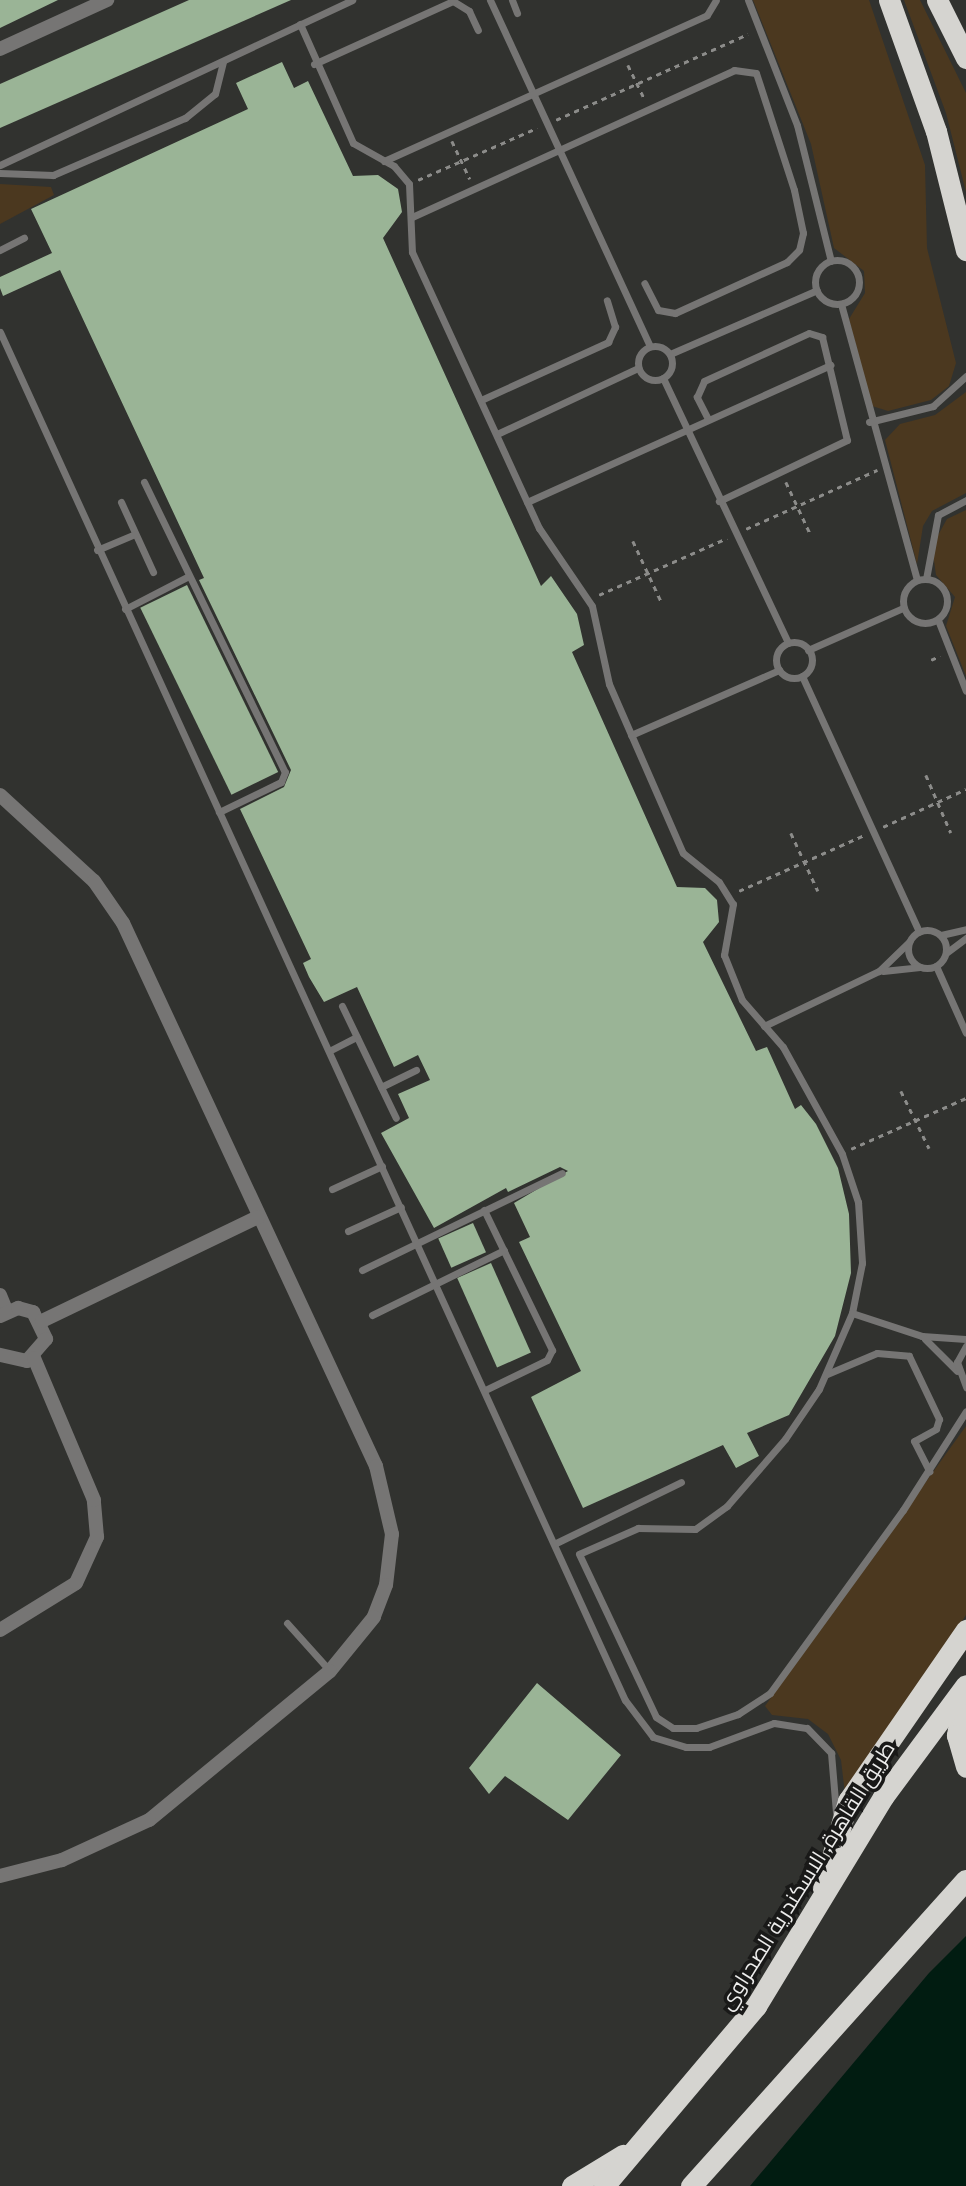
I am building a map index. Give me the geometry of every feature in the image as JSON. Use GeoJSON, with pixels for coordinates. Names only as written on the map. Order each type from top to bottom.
{"type":"FeatureCollection","features":[{"type":"Feature","properties":{"kind":"highway"},"geometry":{"type":"LineString","coordinates":[[888,0],[936,131],[966,250]]}},
{"type":"Feature","properties":{"kind":"highway"},"geometry":{"type":"LineString","coordinates":[[937,0],[966,58]]}},
{"type":"Feature","properties":{"kind":"highway"},"geometry":{"type":"LineString","coordinates":[[822,1901],[832,1837],[858,1784],[966,1630]]}},
{"type":"Feature","properties":{"kind":"highway"},"geometry":{"type":"LineString","coordinates":[[966,1687],[957,1735],[966,1767]]}},
{"type":"Feature","properties":{"kind":"highway","name":"طريق القاهرة, الاسكندرية الصحراوي"},"geometry":{"type":"LineString","coordinates":[[604,2186],[737,2031],[822,1901],[883,1797],[966,1687]]}},
{"type":"Feature","properties":{"kind":"highway"},"geometry":{"type":"LineString","coordinates":[[693,2184],[966,1880]]}},
{"type":"Feature","properties":{"kind":"highway"},"geometry":{"type":"LineString","coordinates":[[572,2186],[640,2145]]}},
{"type":"Feature","properties":{"kind":"street"},"geometry":{"type":"LineString","coordinates":[[0,49],[107,0]]}},
{"type":"Feature","properties":{"kind":"street"},"geometry":{"type":"LineString","coordinates":[[0,794],[113,906],[376,1466],[390,1511],[392,1551],[380,1601],[365,1632],[330,1671],[149,1820],[82,1852],[0,1876]]}},
{"type":"Feature","properties":{"kind":"street"},"geometry":{"type":"LineString","coordinates":[[42,1321],[258,1217]]}},
{"type":"Feature","properties":{"kind":"street"},"geometry":{"type":"LineString","coordinates":[[0,1295],[3,1314],[26,1309],[42,1321],[46,1339],[34,1358],[12,1362],[0,1355]]}},
{"type":"Feature","properties":{"kind":"street"},"geometry":{"type":"LineString","coordinates":[[0,1630],[76,1583],[97,1537],[94,1500],[34,1358]]}},
{"type":"Feature","properties":{"kind":"lane"},"geometry":{"type":"LineString","coordinates":[[0,165],[352,0]]}},
{"type":"Feature","properties":{"kind":"lane"},"geometry":{"type":"LineString","coordinates":[[490,0],[650,346],[670,354],[817,290]]}},
{"type":"Feature","properties":{"kind":"lane"},"geometry":{"type":"LineString","coordinates":[[512,0],[517,13]]}},
{"type":"Feature","properties":{"kind":"lane"},"geometry":{"type":"LineString","coordinates":[[384,161],[707,15],[716,0]]}},
{"type":"Feature","properties":{"kind":"lane"},"geometry":{"type":"LineString","coordinates":[[748,0],[797,125],[831,261]]}},
{"type":"Feature","properties":{"kind":"lane"},"geometry":{"type":"LineString","coordinates":[[314,64],[453,1],[469,11],[478,30]]}},
{"type":"Feature","properties":{"kind":"lane"},"geometry":{"type":"LineString","coordinates":[[300,24],[314,64],[353,143],[384,161],[409,184],[412,252],[527,502],[592,606],[605,673],[683,853],[729,895],[734,915],[724,956],[745,1006],[783,1047],[842,1154],[861,1222],[852,1313],[827,1374],[785,1439],[710,1521],[686,1530],[638,1528],[579,1554],[564,1564]]}},
{"type":"Feature","properties":{"kind":"lane"},"geometry":{"type":"LineString","coordinates":[[0,173],[53,175],[191,114],[215,94],[223,62]]}},
{"type":"Feature","properties":{"kind":"lane"},"geometry":{"type":"LineString","coordinates":[[412,217],[734,71],[757,73],[785,155],[803,233],[787,262],[675,313],[658,310],[644,283]]}},
{"type":"Feature","properties":{"kind":"lane"},"geometry":{"type":"LineString","coordinates":[[0,250],[24,238]]}},
{"type":"Feature","properties":{"kind":"lane"},"geometry":{"type":"LineString","coordinates":[[831,261],[849,265],[859,280],[852,298],[841,303],[824,300],[817,290],[818,272],[831,261]]}},
{"type":"Feature","properties":{"kind":"lane"},"geometry":{"type":"LineString","coordinates":[[481,400],[608,342],[615,327],[607,300]]}},
{"type":"Feature","properties":{"kind":"lane"},"geometry":{"type":"LineString","coordinates":[[841,303],[869,422],[922,579],[946,594],[938,620],[966,691]]}},
{"type":"Feature","properties":{"kind":"lane"},"geometry":{"type":"LineString","coordinates":[[0,332],[97,550],[564,1564],[643,1727],[674,1745],[709,1746],[774,1723],[817,1734],[834,1764],[832,1837]]}},
{"type":"Feature","properties":{"kind":"lane"},"geometry":{"type":"LineString","coordinates":[[708,419],[697,397],[704,381],[810,333],[822,337],[847,440],[719,501]]}},
{"type":"Feature","properties":{"kind":"lane"},"geometry":{"type":"LineString","coordinates":[[650,346],[638,357],[638,368],[649,379],[663,378],[671,367],[670,354]]}},
{"type":"Feature","properties":{"kind":"lane"},"geometry":{"type":"LineString","coordinates":[[527,502],[830,365]]}},
{"type":"Feature","properties":{"kind":"lane"},"geometry":{"type":"LineString","coordinates":[[497,434],[638,368]]}},
{"type":"Feature","properties":{"kind":"lane"},"geometry":{"type":"LineString","coordinates":[[869,422],[933,406],[966,376]]}},
{"type":"Feature","properties":{"kind":"lane"},"geometry":{"type":"LineString","coordinates":[[663,378],[788,643],[808,650],[903,608]]}},
{"type":"Feature","properties":{"kind":"lane"},"geometry":{"type":"LineString","coordinates":[[144,482],[187,577],[285,772],[281,782],[219,812]]}},
{"type":"Feature","properties":{"kind":"lane"},"geometry":{"type":"LineString","coordinates":[[938,620],[914,621],[903,608],[904,591],[922,579],[938,515],[966,500]]}},
{"type":"Feature","properties":{"kind":"lane"},"geometry":{"type":"LineString","coordinates":[[121,502],[153,572]]}},
{"type":"Feature","properties":{"kind":"lane"},"geometry":{"type":"LineString","coordinates":[[97,550],[135,534]]}},
{"type":"Feature","properties":{"kind":"lane"},"geometry":{"type":"LineString","coordinates":[[125,608],[187,577]]}},
{"type":"Feature","properties":{"kind":"lane"},"geometry":{"type":"LineString","coordinates":[[779,670],[777,655],[788,643]]}},
{"type":"Feature","properties":{"kind":"lane"},"geometry":{"type":"LineString","coordinates":[[802,676],[811,664],[808,650]]}},
{"type":"Feature","properties":{"kind":"lane"},"geometry":{"type":"LineString","coordinates":[[631,735],[779,670],[802,676]]}},
{"type":"Feature","properties":{"kind":"lane"},"geometry":{"type":"LineString","coordinates":[[802,676],[919,931]]}},
{"type":"Feature","properties":{"kind":"lane"},"geometry":{"type":"LineString","coordinates":[[919,931],[941,935],[966,929]]}},
{"type":"Feature","properties":{"kind":"lane"},"geometry":{"type":"LineString","coordinates":[[764,1026],[879,971],[919,931]]}},
{"type":"Feature","properties":{"kind":"lane"},"geometry":{"type":"LineString","coordinates":[[941,935],[946,954]]}},
{"type":"Feature","properties":{"kind":"lane"},"geometry":{"type":"LineString","coordinates":[[879,971],[936,966],[966,938]]}},
{"type":"Feature","properties":{"kind":"lane"},"geometry":{"type":"LineString","coordinates":[[909,942],[910,957],[921,967]]}},
{"type":"Feature","properties":{"kind":"lane"},"geometry":{"type":"LineString","coordinates":[[936,966],[966,1032]]}},
{"type":"Feature","properties":{"kind":"lane"},"geometry":{"type":"LineString","coordinates":[[342,1006],[396,1118]]}},
{"type":"Feature","properties":{"kind":"lane"},"geometry":{"type":"LineString","coordinates":[[329,1051],[357,1037]]}},
{"type":"Feature","properties":{"kind":"lane"},"geometry":{"type":"LineString","coordinates":[[381,1087],[416,1070]]}},
{"type":"Feature","properties":{"kind":"lane"},"geometry":{"type":"LineString","coordinates":[[332,1189],[382,1166]]}},
{"type":"Feature","properties":{"kind":"lane"},"geometry":{"type":"LineString","coordinates":[[362,1270],[562,1173]]}},
{"type":"Feature","properties":{"kind":"lane"},"geometry":{"type":"LineString","coordinates":[[348,1231],[401,1207]]}},
{"type":"Feature","properties":{"kind":"lane"},"geometry":{"type":"LineString","coordinates":[[484,1210],[552,1354],[485,1390]]}},
{"type":"Feature","properties":{"kind":"lane"},"geometry":{"type":"LineString","coordinates":[[372,1315],[504,1250]]}},
{"type":"Feature","properties":{"kind":"lane"},"geometry":{"type":"LineString","coordinates":[[852,1313],[922,1336],[966,1339]]}},
{"type":"Feature","properties":{"kind":"lane"},"geometry":{"type":"LineString","coordinates":[[922,1336],[957,1371],[966,1387]]}},
{"type":"Feature","properties":{"kind":"lane"},"geometry":{"type":"LineString","coordinates":[[957,1371],[966,1346]]}},
{"type":"Feature","properties":{"kind":"lane"},"geometry":{"type":"LineString","coordinates":[[827,1374],[877,1353],[909,1356],[939,1419],[914,1441],[929,1471]]}},
{"type":"Feature","properties":{"kind":"lane"},"geometry":{"type":"LineString","coordinates":[[579,1554],[648,1706],[673,1728],[696,1728],[738,1714],[783,1679],[929,1471],[966,1411]]}},
{"type":"Feature","properties":{"kind":"lane"},"geometry":{"type":"LineString","coordinates":[[556,1543],[681,1482]]}},
{"type":"Feature","properties":{"kind":"lane"},"geometry":{"type":"LineString","coordinates":[[287,1623],[330,1671]]}},
{"type":"Feature","properties":{"kind":"path"},"geometry":{"type":"LineString","coordinates":[[409,184],[761,28]]}},
{"type":"Feature","properties":{"kind":"path"},"geometry":{"type":"LineString","coordinates":[[622,52],[650,109]]}},
{"type":"Feature","properties":{"kind":"path"},"geometry":{"type":"LineString","coordinates":[[447,131],[475,189]]}},
{"type":"Feature","properties":{"kind":"path"},"geometry":{"type":"LineString","coordinates":[[782,472],[810,533]]}},
{"type":"Feature","properties":{"kind":"path"},"geometry":{"type":"LineString","coordinates":[[634,541],[661,601]]}},
{"type":"Feature","properties":{"kind":"path"},"geometry":{"type":"LineString","coordinates":[[926,775],[951,833]]}},
{"type":"Feature","properties":{"kind":"path"},"geometry":{"type":"LineString","coordinates":[[729,895],[966,789]]}},
{"type":"Feature","properties":{"kind":"path"},"geometry":{"type":"LineString","coordinates":[[791,833],[818,891]]}},
{"type":"Feature","properties":{"kind":"path"},"geometry":{"type":"LineString","coordinates":[[901,1091],[929,1149]]}},
{"type":"Feature","properties":{"kind":"path"},"geometry":{"type":"LineString","coordinates":[[842,1154],[966,1098]]}},
{"type":"Feature","properties":{"kind":"shaded area"},"geometry":{"type":"Polygon","coordinates":[[[753,0],[869,0],[925,165],[927,248],[956,363],[949,386],[931,400],[888,411],[872,406],[849,319],[865,293],[864,271],[834,248],[811,144],[753,0]]]}},
{"type":"Feature","properties":{"kind":"shaded area"},"geometry":{"type":"Polygon","coordinates":[[[904,0],[920,0],[966,93],[966,192],[946,113],[904,0]]]}},
{"type":"Feature","properties":{"kind":"shaded area"},"geometry":{"type":"Polygon","coordinates":[[[0,184],[51,187],[54,195],[0,224],[0,184]]]}},
{"type":"Feature","properties":{"kind":"shaded area"},"geometry":{"type":"Polygon","coordinates":[[[966,392],[966,493],[932,511],[923,526],[917,564],[885,440],[900,424],[935,415],[966,392]]]}},
{"type":"Feature","properties":{"kind":"shaded area"},"geometry":{"type":"Polygon","coordinates":[[[966,510],[966,676],[946,626],[955,597],[936,575],[932,546],[947,519],[966,510]]]}},
{"type":"Feature","properties":{"kind":"shaded area"},"geometry":{"type":"Polygon","coordinates":[[[966,1426],[966,1615],[845,1794],[841,1760],[828,1734],[808,1719],[772,1715],[765,1706],[966,1426]]]}},
{"type":"Feature","properties":{"kind":"shaded area"},"geometry":{"type":"Polygon","coordinates":[[[966,1936],[966,2186],[750,2186],[929,1973],[966,1936]]]}},
{"type":"Feature","properties":{"kind":"building"},"geometry":{"type":"Polygon","coordinates":[[[0,0],[58,0],[0,28],[0,0]]]}},
{"type":"Feature","properties":{"kind":"building"},"geometry":{"type":"Polygon","coordinates":[[[189,0],[291,0],[0,128],[0,84],[189,0]]]}},
{"type":"Feature","properties":{"kind":"building"},"geometry":{"type":"Polygon","coordinates":[[[282,62],[294,88],[308,81],[353,176],[378,175],[398,189],[402,212],[383,238],[541,586],[551,576],[577,614],[584,645],[572,652],[677,887],[705,888],[717,900],[719,922],[703,942],[756,1051],[767,1047],[795,1109],[801,1105],[816,1124],[838,1168],[849,1214],[851,1273],[835,1336],[789,1415],[747,1433],[759,1456],[736,1468],[723,1445],[583,1508],[531,1397],[581,1371],[519,1242],[530,1237],[514,1203],[568,1171],[560,1167],[508,1192],[506,1188],[434,1228],[381,1133],[409,1118],[398,1094],[430,1080],[418,1055],[394,1067],[357,987],[324,1002],[309,977],[303,963],[311,959],[240,809],[284,787],[291,770],[199,580],[204,578],[60,270],[3,296],[0,288],[0,277],[52,253],[31,209],[248,109],[236,83],[282,62]]]}},
{"type":"Feature","properties":{"kind":"building"},"geometry":{"type":"Polygon","coordinates":[[[187,585],[278,772],[231,795],[140,608],[187,585]]]}},
{"type":"Feature","properties":{"kind":"building"},"geometry":{"type":"Polygon","coordinates":[[[473,1223],[486,1252],[451,1268],[438,1238],[473,1223]]]}},
{"type":"Feature","properties":{"kind":"building"},"geometry":{"type":"Polygon","coordinates":[[[491,1263],[531,1353],[497,1368],[457,1278],[491,1263]]]}},
{"type":"Feature","properties":{"kind":"building"},"geometry":{"type":"Polygon","coordinates":[[[537,1683],[621,1755],[568,1820],[505,1776],[489,1794],[469,1768],[537,1683]]]}}]}
